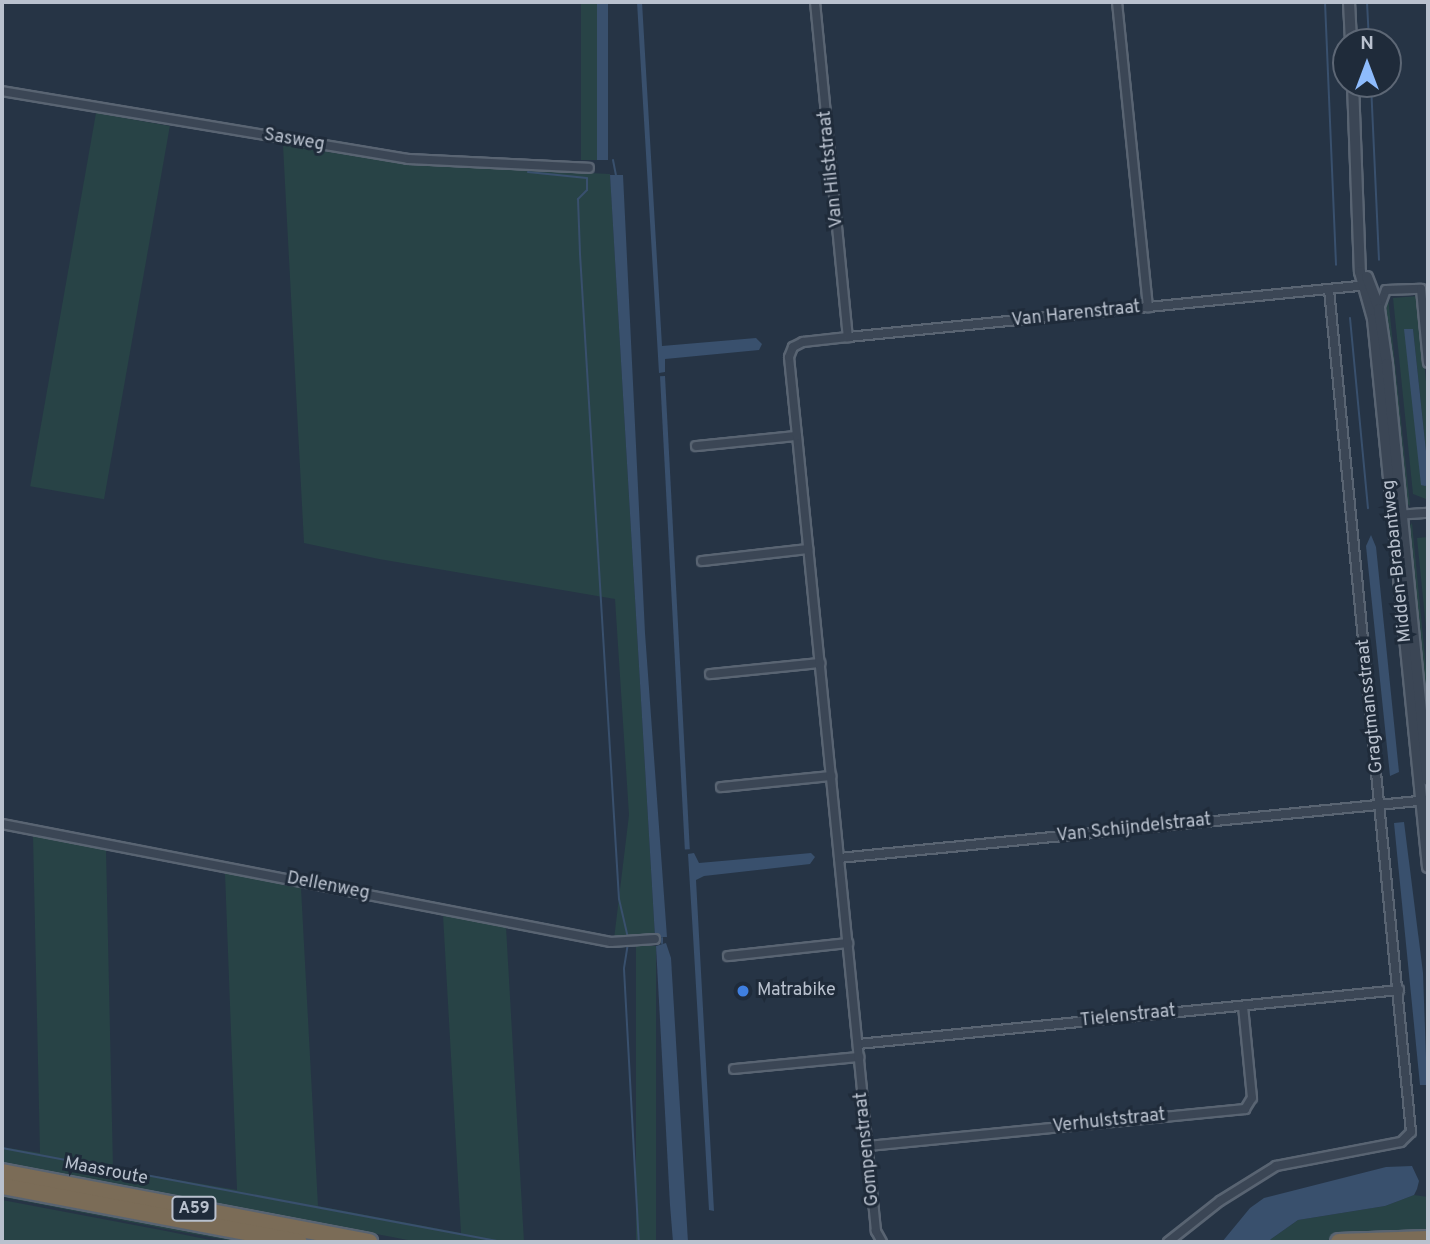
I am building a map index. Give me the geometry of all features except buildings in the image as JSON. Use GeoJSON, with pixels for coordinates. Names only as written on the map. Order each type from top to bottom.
{"type":"FeatureCollection","features":[{"type":"Feature","properties":{"kind":"highway","name":"Maasroute"},"geometry":{"type":"LineString","coordinates":[[2,1170],[369,1242]]}},
{"type":"Feature","properties":{"kind":"highway","name":"Maasroute"},"geometry":{"type":"LineString","coordinates":[[2,1186],[299,1242]]}},
{"type":"Feature","properties":{"kind":"highway"},"geometry":{"type":"LineString","coordinates":[[1339,1242],[1428,1240]]}},
{"type":"Feature","properties":{"kind":"street","name":"Van Hilststraat"},"geometry":{"type":"LineString","coordinates":[[815,2],[848,337]]}},
{"type":"Feature","properties":{"kind":"street"},"geometry":{"type":"LineString","coordinates":[[1117,2],[1148,307]]}},
{"type":"Feature","properties":{"kind":"street"},"geometry":{"type":"LineString","coordinates":[[1349,2],[1350,28]]}},
{"type":"Feature","properties":{"kind":"street","name":"Sasweg"},"geometry":{"type":"LineString","coordinates":[[2,91],[408,159],[589,167]]}},
{"type":"Feature","properties":{"kind":"street","name":"Midden-Brabantweg"},"geometry":{"type":"LineString","coordinates":[[1354,98],[1360,257],[1373,319],[1428,780]]}},
{"type":"Feature","properties":{"kind":"street","name":"Van Harenstraat"},"geometry":{"type":"LineString","coordinates":[[789,357],[793,347],[803,342],[1367,286]]}},
{"type":"Feature","properties":{"kind":"street","name":"Midden-Brabantweg"},"geometry":{"type":"LineString","coordinates":[[1367,286],[1379,309],[1425,800],[1428,867]]}},
{"type":"Feature","properties":{"kind":"street"},"geometry":{"type":"LineString","coordinates":[[1379,309],[1386,290],[1421,289],[1428,363]]}},
{"type":"Feature","properties":{"kind":"street","name":"Gragtmansstraat"},"geometry":{"type":"LineString","coordinates":[[1168,1242],[1261,1174],[1299,1160],[1401,1142],[1409,1138],[1411,1123],[1399,990],[1329,290]]}},
{"type":"Feature","properties":{"kind":"street","name":"Gompenstraat"},"geometry":{"type":"LineString","coordinates":[[789,357],[868,1146],[881,1242]]}},
{"type":"Feature","properties":{"kind":"street"},"geometry":{"type":"LineString","coordinates":[[696,446],[797,436]]}},
{"type":"Feature","properties":{"kind":"street"},"geometry":{"type":"LineString","coordinates":[[1398,515],[1428,513]]}},
{"type":"Feature","properties":{"kind":"street"},"geometry":{"type":"LineString","coordinates":[[702,561],[808,549]]}},
{"type":"Feature","properties":{"kind":"street"},"geometry":{"type":"LineString","coordinates":[[710,674],[820,663]]}},
{"type":"Feature","properties":{"kind":"street"},"geometry":{"type":"LineString","coordinates":[[721,787],[831,776]]}},
{"type":"Feature","properties":{"kind":"street","name":"Van Schijndelstraat"},"geometry":{"type":"LineString","coordinates":[[839,858],[1425,800]]}},
{"type":"Feature","properties":{"kind":"street","name":"Dellenweg"},"geometry":{"type":"LineString","coordinates":[[2,824],[622,941],[655,939]]}},
{"type":"Feature","properties":{"kind":"street"},"geometry":{"type":"LineString","coordinates":[[728,956],[848,943]]}},
{"type":"Feature","properties":{"kind":"street","name":"Tielenstraat"},"geometry":{"type":"LineString","coordinates":[[858,1044],[1399,990]]}},
{"type":"Feature","properties":{"kind":"street","name":"Verhulststraat"},"geometry":{"type":"LineString","coordinates":[[868,1146],[1245,1109],[1252,1098],[1243,1006]]}},
{"type":"Feature","properties":{"kind":"street"},"geometry":{"type":"LineString","coordinates":[[734,1069],[859,1057]]}},
{"type":"Feature","properties":{"kind":"green space"},"geometry":{"type":"Polygon","coordinates":[[[581,2],[597,2],[597,160],[581,160],[581,2]]]}},
{"type":"Feature","properties":{"kind":"green space"},"geometry":{"type":"Polygon","coordinates":[[[96,113],[170,126],[104,499],[30,486],[96,113]]]}},
{"type":"Feature","properties":{"kind":"green space"},"geometry":{"type":"Polygon","coordinates":[[[283,145],[412,165],[610,174],[655,937],[614,939],[629,815],[615,599],[379,559],[304,543],[283,145]]]}},
{"type":"Feature","properties":{"kind":"green space"},"geometry":{"type":"Polygon","coordinates":[[[1418,296],[1428,403],[1428,470],[1413,329],[1405,330],[1423,486],[1428,485],[1426,499],[1413,494],[1393,298],[1418,296]]]}},
{"type":"Feature","properties":{"kind":"green space"},"geometry":{"type":"Polygon","coordinates":[[[1388,297],[1410,506],[1405,502],[1383,303],[1388,297]]]}},
{"type":"Feature","properties":{"kind":"green space"},"geometry":{"type":"Polygon","coordinates":[[[1412,523],[1428,690],[1428,760],[1406,530],[1412,523]]]}},
{"type":"Feature","properties":{"kind":"green space"},"geometry":{"type":"Polygon","coordinates":[[[1428,537],[1428,648],[1417,538],[1428,537]]]}},
{"type":"Feature","properties":{"kind":"green space"},"geometry":{"type":"Polygon","coordinates":[[[33,836],[106,850],[113,1168],[138,1173],[237,1190],[225,873],[301,888],[318,1206],[461,1233],[443,915],[506,927],[524,1242],[418,1242],[2,1162],[2,1147],[40,1153],[33,836]]]}},
{"type":"Feature","properties":{"kind":"green space"},"geometry":{"type":"Polygon","coordinates":[[[636,946],[656,946],[656,1242],[636,1242],[636,946]]]}},
{"type":"Feature","properties":{"kind":"green space"},"geometry":{"type":"Polygon","coordinates":[[[2,1194],[255,1242],[238,1242],[176,1231],[2,1197],[2,1194]]]}},
{"type":"Feature","properties":{"kind":"green space"},"geometry":{"type":"Polygon","coordinates":[[[1414,1195],[1428,1197],[1428,1231],[1344,1236],[1319,1242],[1267,1242],[1298,1220],[1385,1206],[1414,1195]]]}},
{"type":"Feature","properties":{"kind":"green space"},"geometry":{"type":"Polygon","coordinates":[[[2,1200],[166,1231],[220,1242],[2,1242],[2,1200]]]}},
{"type":"Feature","properties":{"kind":"water"},"geometry":{"type":"Polygon","coordinates":[[[597,2],[608,2],[608,160],[597,160],[597,2]]]}},
{"type":"Feature","properties":{"kind":"water"},"geometry":{"type":"Polygon","coordinates":[[[637,2],[642,2],[662,346],[756,338],[762,344],[759,350],[665,359],[665,372],[659,373],[637,2]]]}},
{"type":"Feature","properties":{"kind":"water"},"geometry":{"type":"Polygon","coordinates":[[[610,175],[623,175],[645,633],[667,937],[655,937],[610,175]]]}},
{"type":"Feature","properties":{"kind":"water"},"geometry":{"type":"Polygon","coordinates":[[[1404,329],[1413,329],[1428,470],[1428,485],[1425,486],[1421,485],[1404,329]]]}},
{"type":"Feature","properties":{"kind":"water"},"geometry":{"type":"Polygon","coordinates":[[[660,376],[665,376],[690,849],[685,850],[660,376]]]}},
{"type":"Feature","properties":{"kind":"water"},"geometry":{"type":"Polygon","coordinates":[[[1371,535],[1376,547],[1399,772],[1390,776],[1366,546],[1371,535]]]}},
{"type":"Feature","properties":{"kind":"water"},"geometry":{"type":"Polygon","coordinates":[[[1404,822],[1423,973],[1427,1085],[1420,1085],[1394,823],[1404,822]]]}},
{"type":"Feature","properties":{"kind":"water"},"geometry":{"type":"Polygon","coordinates":[[[694,853],[699,863],[811,853],[815,857],[810,864],[704,876],[696,880],[714,1211],[709,1210],[688,854],[694,853]]]}},
{"type":"Feature","properties":{"kind":"water"},"geometry":{"type":"Polygon","coordinates":[[[666,943],[671,958],[688,1242],[673,1242],[670,1205],[656,946],[666,943]]]}},
{"type":"Feature","properties":{"kind":"water"},"geometry":{"type":"Polygon","coordinates":[[[1412,1166],[1419,1181],[1414,1195],[1385,1206],[1298,1220],[1267,1242],[1222,1242],[1250,1208],[1264,1198],[1386,1167],[1412,1166]]]}},
{"type":"Feature","properties":{"kind":"waterway"},"geometry":{"type":"LineString","coordinates":[[1325,2],[1336,265]]}},
{"type":"Feature","properties":{"kind":"waterway"},"geometry":{"type":"LineString","coordinates":[[1367,2],[1368,28]]}},
{"type":"Feature","properties":{"kind":"waterway"},"geometry":{"type":"LineString","coordinates":[[1372,98],[1379,260]]}},
{"type":"Feature","properties":{"kind":"waterway"},"geometry":{"type":"LineString","coordinates":[[613,160],[616,175]]}},
{"type":"Feature","properties":{"kind":"waterway"},"geometry":{"type":"LineString","coordinates":[[528,172],[587,178],[587,190],[578,199],[580,254],[619,899],[628,938]]}},
{"type":"Feature","properties":{"kind":"waterway"},"geometry":{"type":"LineString","coordinates":[[1350,318],[1368,508]]}},
{"type":"Feature","properties":{"kind":"waterway"},"geometry":{"type":"LineString","coordinates":[[662,938],[662,943]]}},
{"type":"Feature","properties":{"kind":"waterway"},"geometry":{"type":"LineString","coordinates":[[628,943],[624,969],[639,1242]]}},
{"type":"Feature","properties":{"kind":"waterway"},"geometry":{"type":"LineString","coordinates":[[2,1148],[502,1242]]}},
{"type":"Feature","properties":{"kind":"place","name":"Matrabike"},"geometry":{"type":"Point","coordinates":[743,991]}}]}
